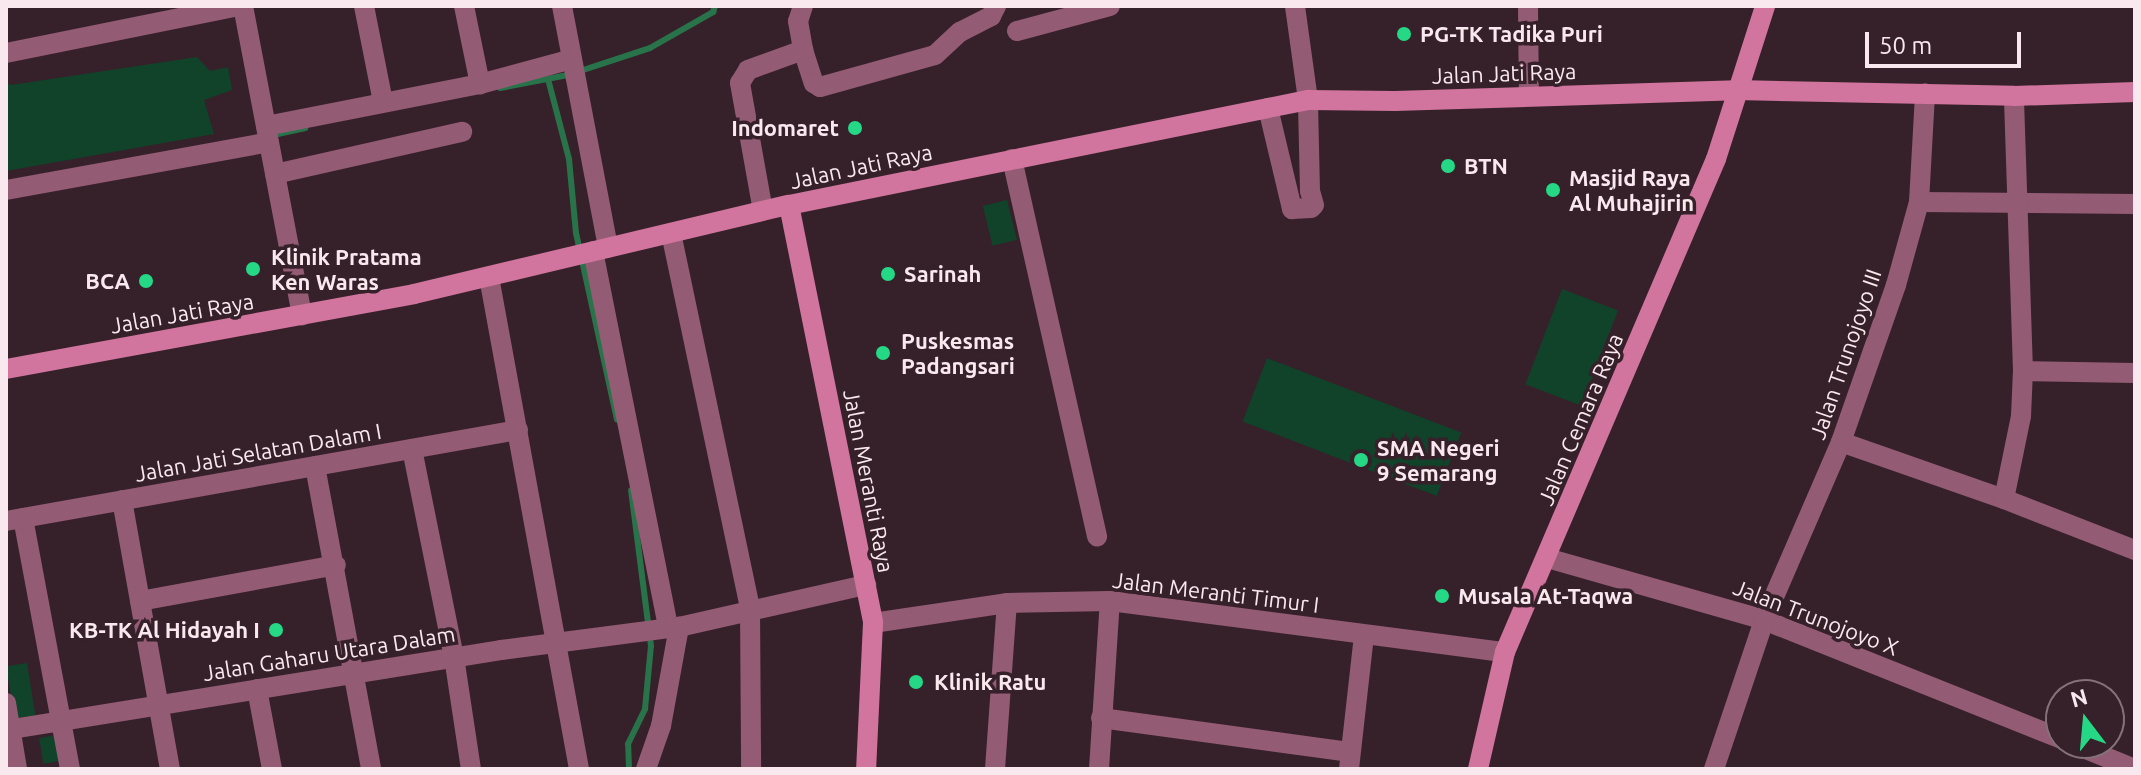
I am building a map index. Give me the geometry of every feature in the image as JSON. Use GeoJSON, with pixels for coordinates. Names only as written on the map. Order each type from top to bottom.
{"type":"FeatureCollection","features":[{"type":"Feature","properties":{"kind":"street"},"geometry":{"type":"LineString","coordinates":[[6,53],[241,6],[302,315]]}},
{"type":"Feature","properties":{"kind":"street"},"geometry":{"type":"LineString","coordinates":[[364,6],[383,102]]}},
{"type":"Feature","properties":{"kind":"street"},"geometry":{"type":"LineString","coordinates":[[464,6],[480,84]]}},
{"type":"Feature","properties":{"kind":"street"},"geometry":{"type":"LineString","coordinates":[[562,6],[574,68],[591,252],[669,628],[661,726],[646,769]]}},
{"type":"Feature","properties":{"kind":"street"},"geometry":{"type":"LineString","coordinates":[[803,6],[798,21],[803,50],[814,83],[825,87],[935,55],[960,32],[991,16],[996,6]]}},
{"type":"Feature","properties":{"kind":"street"},"geometry":{"type":"LineString","coordinates":[[1017,31],[1110,6]]}},
{"type":"Feature","properties":{"kind":"street"},"geometry":{"type":"LineString","coordinates":[[1268,108],[1292,209],[1311,208],[1314,205],[1310,191],[1308,100],[1295,6]]}},
{"type":"Feature","properties":{"kind":"street"},"geometry":{"type":"LineString","coordinates":[[1528,6],[1529,95]]}},
{"type":"Feature","properties":{"kind":"street","name":"Jalan Cemara Raya"},"geometry":{"type":"LineString","coordinates":[[1478,769],[1505,652],[1716,159],[1765,6]]}},
{"type":"Feature","properties":{"kind":"street"},"geometry":{"type":"LineString","coordinates":[[763,211],[740,83],[748,70],[803,50]]}},
{"type":"Feature","properties":{"kind":"street"},"geometry":{"type":"LineString","coordinates":[[6,190],[268,134],[383,102],[574,68]]}},
{"type":"Feature","properties":{"kind":"street","name":"Jalan Jati Raya"},"geometry":{"type":"LineString","coordinates":[[6,369],[489,277],[789,205],[1308,100],[1395,101],[1736,90],[2014,96],[2135,92]]}},
{"type":"Feature","properties":{"kind":"street","name":"Jalan Trunojoyo III"},"geometry":{"type":"LineString","coordinates":[[1714,769],[1764,620],[1841,442],[1896,285],[1919,202],[1925,93]]}},
{"type":"Feature","properties":{"kind":"street"},"geometry":{"type":"LineString","coordinates":[[2004,499],[2021,416],[2023,371],[2014,96]]}},
{"type":"Feature","properties":{"kind":"street"},"geometry":{"type":"LineString","coordinates":[[275,174],[462,132]]}},
{"type":"Feature","properties":{"kind":"street"},"geometry":{"type":"LineString","coordinates":[[1012,159],[1097,537]]}},
{"type":"Feature","properties":{"kind":"street"},"geometry":{"type":"LineString","coordinates":[[1919,202],[2019,206],[2135,204]]}},
{"type":"Feature","properties":{"kind":"street","name":"Jalan Meranti Raya"},"geometry":{"type":"LineString","coordinates":[[789,205],[873,623],[866,769]]}},
{"type":"Feature","properties":{"kind":"street"},"geometry":{"type":"LineString","coordinates":[[671,233],[750,609],[751,769]]}},
{"type":"Feature","properties":{"kind":"street"},"geometry":{"type":"LineString","coordinates":[[489,277],[579,769]]}},
{"type":"Feature","properties":{"kind":"street"},"geometry":{"type":"LineString","coordinates":[[2023,371],[2135,373]]}},
{"type":"Feature","properties":{"kind":"street","name":"Jalan Jati Selatan Dalam I"},"geometry":{"type":"LineString","coordinates":[[15,519],[518,430]]}},
{"type":"Feature","properties":{"kind":"street"},"geometry":{"type":"LineString","coordinates":[[1841,442],[2004,499],[2135,550]]}},
{"type":"Feature","properties":{"kind":"street"},"geometry":{"type":"LineString","coordinates":[[412,449],[454,657],[471,769]]}},
{"type":"Feature","properties":{"kind":"street"},"geometry":{"type":"LineString","coordinates":[[315,466],[336,565],[371,769]]}},
{"type":"Feature","properties":{"kind":"street"},"geometry":{"type":"LineString","coordinates":[[122,500],[170,769]]}},
{"type":"Feature","properties":{"kind":"street"},"geometry":{"type":"LineString","coordinates":[[15,519],[62,721],[70,769]]}},
{"type":"Feature","properties":{"kind":"street","name":"Jalan Trunojoyo X"},"geometry":{"type":"LineString","coordinates":[[1547,558],[1764,620],[2045,733]]}},
{"type":"Feature","properties":{"kind":"street"},"geometry":{"type":"LineString","coordinates":[[140,601],[336,565]]}},
{"type":"Feature","properties":{"kind":"street","name":"Jalan Gaharu Utara Dalam"},"geometry":{"type":"LineString","coordinates":[[8,730],[454,657],[669,628],[866,585]]}},
{"type":"Feature","properties":{"kind":"street"},"geometry":{"type":"LineString","coordinates":[[1099,769],[1110,601]]}},
{"type":"Feature","properties":{"kind":"street","name":"Jalan Meranti Timur I"},"geometry":{"type":"LineString","coordinates":[[873,623],[1007,603],[1110,601],[1170,606],[1505,652]]}},
{"type":"Feature","properties":{"kind":"street"},"geometry":{"type":"LineString","coordinates":[[995,769],[1007,603]]}},
{"type":"Feature","properties":{"kind":"street"},"geometry":{"type":"LineString","coordinates":[[1101,718],[1349,761],[1364,635]]}},
{"type":"Feature","properties":{"kind":"street"},"geometry":{"type":"LineString","coordinates":[[257,689],[272,769]]}},
{"type":"Feature","properties":{"kind":"street"},"geometry":{"type":"LineString","coordinates":[[6,703],[8,730],[17,769]]}},
{"type":"Feature","properties":{"kind":"street"},"geometry":{"type":"LineString","coordinates":[[2110,759],[2135,769]]}},
{"type":"Feature","properties":{"kind":"green space"},"geometry":{"type":"Polygon","coordinates":[[[197,57],[210,71],[228,67],[232,90],[204,100],[214,134],[6,171],[6,82],[11,85],[197,57]]]}},
{"type":"Feature","properties":{"kind":"green space"},"geometry":{"type":"Polygon","coordinates":[[[1007,200],[1017,240],[993,246],[983,206],[1007,200]]]}},
{"type":"Feature","properties":{"kind":"green space"},"geometry":{"type":"Polygon","coordinates":[[[1562,289],[1618,311],[1581,406],[1525,384],[1562,289]]]}},
{"type":"Feature","properties":{"kind":"green space"},"geometry":{"type":"Polygon","coordinates":[[[1267,358],[1461,433],[1437,496],[1243,421],[1267,358]]]}},
{"type":"Feature","properties":{"kind":"green space"},"geometry":{"type":"Polygon","coordinates":[[[27,663],[35,715],[15,719],[6,666],[27,663]]]}},
{"type":"Feature","properties":{"kind":"green space"},"geometry":{"type":"Polygon","coordinates":[[[58,735],[62,761],[43,764],[39,738],[58,735]]]}},
{"type":"Feature","properties":{"kind":"waterway"},"geometry":{"type":"LineString","coordinates":[[500,88],[568,75],[650,48],[713,12],[715,6]]}},
{"type":"Feature","properties":{"kind":"waterway"},"geometry":{"type":"LineString","coordinates":[[548,79],[569,159],[576,233],[617,420]]}},
{"type":"Feature","properties":{"kind":"waterway"},"geometry":{"type":"LineString","coordinates":[[273,135],[305,128]]}},
{"type":"Feature","properties":{"kind":"waterway"},"geometry":{"type":"LineString","coordinates":[[629,769],[628,744],[645,709],[651,646],[631,490]]}},
{"type":"Feature","properties":{"kind":"place","name":"PG-TK Tadika Puri"},"geometry":{"type":"Point","coordinates":[1404,34]}},
{"type":"Feature","properties":{"kind":"place","name":"Indomaret"},"geometry":{"type":"Point","coordinates":[855,128]}},
{"type":"Feature","properties":{"kind":"place","name":"BTN"},"geometry":{"type":"Point","coordinates":[1448,166]}},
{"type":"Feature","properties":{"kind":"place","name":"Masjid Raya Al Muhajirin"},"geometry":{"type":"Point","coordinates":[1553,190]}},
{"type":"Feature","properties":{"kind":"place","name":"Klinik Pratama Ken Waras"},"geometry":{"type":"Point","coordinates":[253,269]}},
{"type":"Feature","properties":{"kind":"place","name":"Sarinah"},"geometry":{"type":"Point","coordinates":[888,274]}},
{"type":"Feature","properties":{"kind":"place","name":"BCA"},"geometry":{"type":"Point","coordinates":[146,281]}},
{"type":"Feature","properties":{"kind":"place","name":"Puskesmas Padangsari"},"geometry":{"type":"Point","coordinates":[883,353]}},
{"type":"Feature","properties":{"kind":"place","name":"SMA Negeri 9 Semarang"},"geometry":{"type":"Point","coordinates":[1361,460]}},
{"type":"Feature","properties":{"kind":"place","name":"Musala At-Taqwa"},"geometry":{"type":"Point","coordinates":[1442,596]}},
{"type":"Feature","properties":{"kind":"place","name":"KB-TK Al Hidayah I"},"geometry":{"type":"Point","coordinates":[276,630]}},
{"type":"Feature","properties":{"kind":"place","name":"Klinik Ratu"},"geometry":{"type":"Point","coordinates":[916,682]}}]}
